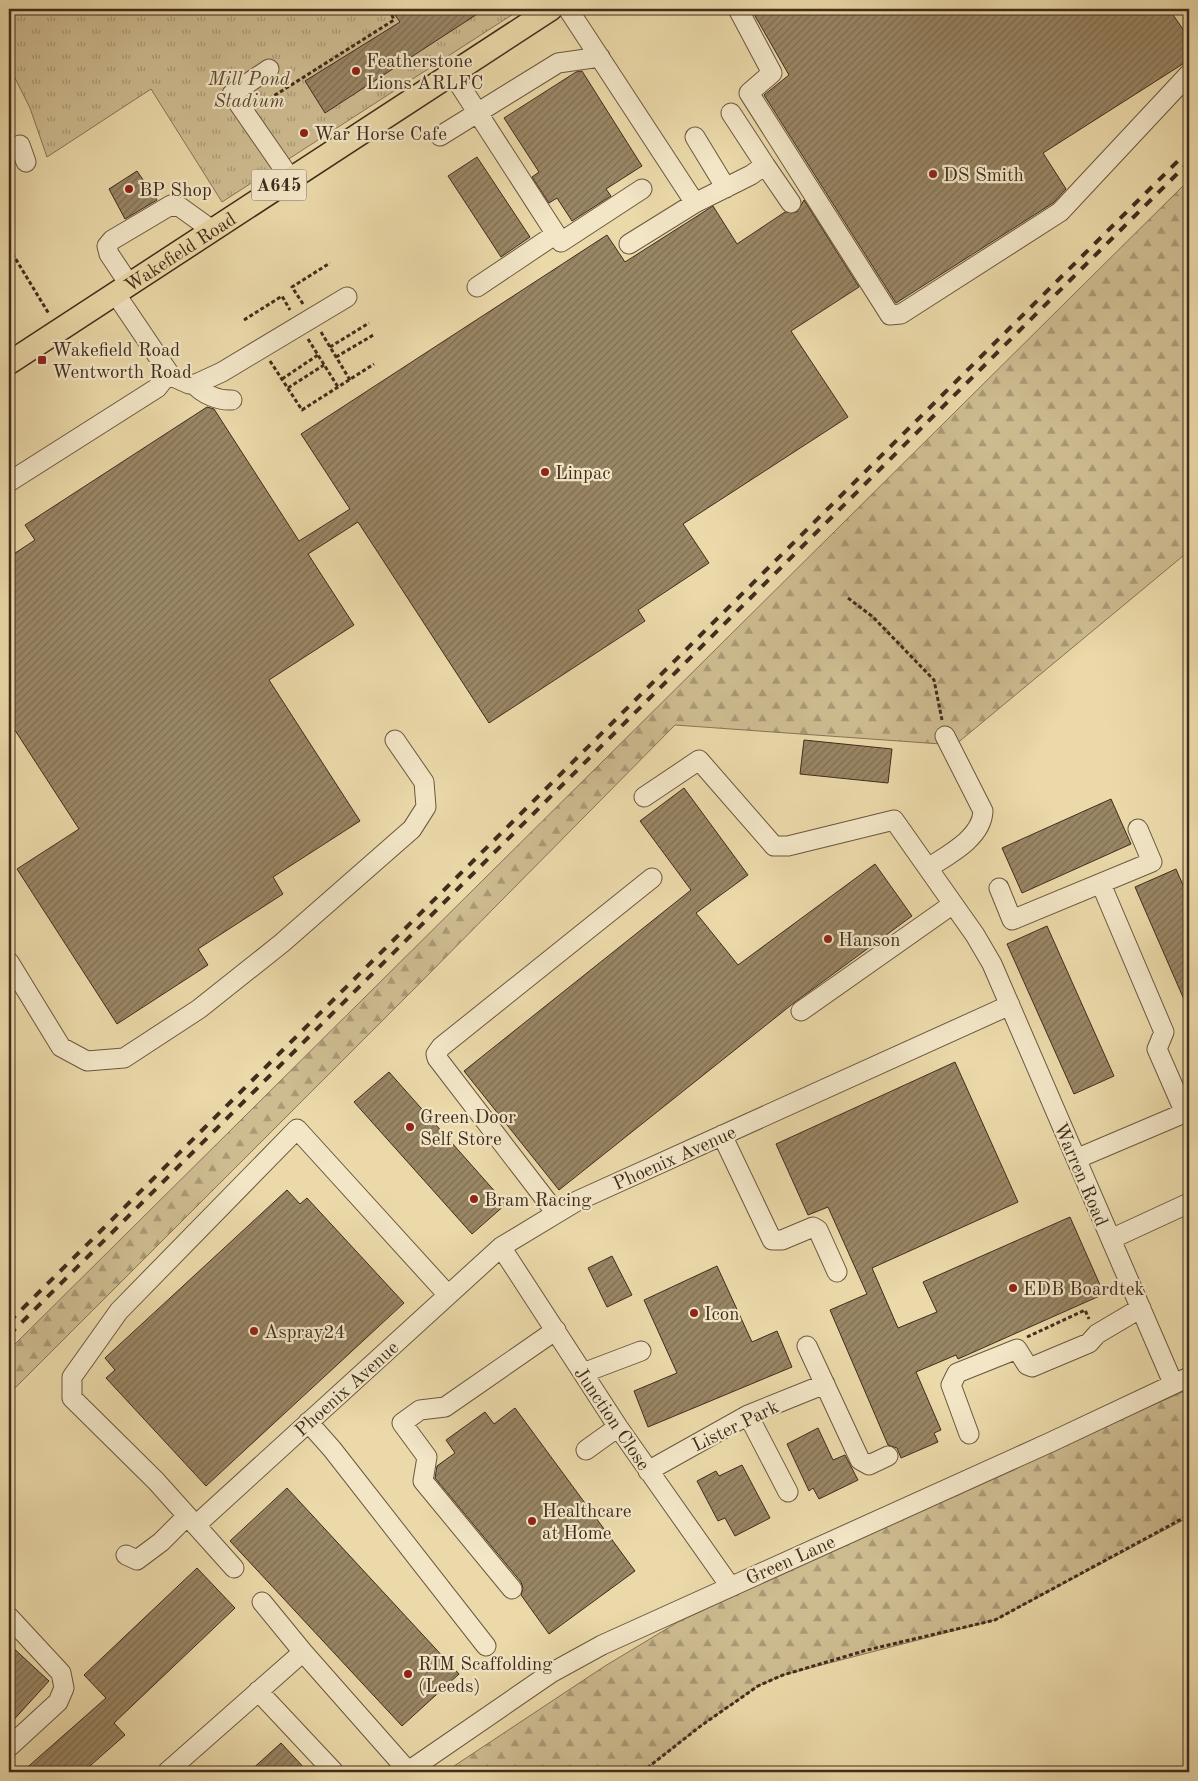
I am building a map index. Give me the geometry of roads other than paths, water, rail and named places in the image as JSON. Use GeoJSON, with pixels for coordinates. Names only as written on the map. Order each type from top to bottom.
{"type":"FeatureCollection","features":[{"type":"Feature","properties":{"kind":"main road","name":"Wakefield Road"},"geometry":{"type":"LineString","coordinates":[[9,363],[551,9]]}},
{"type":"Feature","properties":{"kind":"street"},"geometry":{"type":"LineString","coordinates":[[568,9],[696,203]]}},
{"type":"Feature","properties":{"kind":"street"},"geometry":{"type":"LineString","coordinates":[[738,9],[772,73],[749,94],[890,314],[901,314],[970,272],[1060,212],[1189,74]]}},
{"type":"Feature","properties":{"kind":"street"},"geometry":{"type":"LineString","coordinates":[[440,136],[558,64],[600,57]]}},
{"type":"Feature","properties":{"kind":"street"},"geometry":{"type":"LineString","coordinates":[[269,69],[232,94],[290,178]]}},
{"type":"Feature","properties":{"kind":"street"},"geometry":{"type":"LineString","coordinates":[[452,73],[561,242],[642,189]]}},
{"type":"Feature","properties":{"kind":"street"},"geometry":{"type":"LineString","coordinates":[[731,113],[791,203]]}},
{"type":"Feature","properties":{"kind":"street"},"geometry":{"type":"LineString","coordinates":[[695,137],[726,188]]}},
{"type":"Feature","properties":{"kind":"street"},"geometry":{"type":"LineString","coordinates":[[9,149],[20,145],[26,162]]}},
{"type":"Feature","properties":{"kind":"street"},"geometry":{"type":"LineString","coordinates":[[629,244],[696,203],[752,175],[765,165]]}},
{"type":"Feature","properties":{"kind":"street"},"geometry":{"type":"LineString","coordinates":[[212,230],[180,206],[171,205],[112,240],[107,246],[122,289],[169,373],[182,382],[194,384],[207,394],[232,400]]}},
{"type":"Feature","properties":{"kind":"street"},"geometry":{"type":"LineString","coordinates":[[477,287],[556,234]]}},
{"type":"Feature","properties":{"kind":"street"},"geometry":{"type":"LineString","coordinates":[[194,384],[217,375],[263,350],[347,297]]}},
{"type":"Feature","properties":{"kind":"street"},"geometry":{"type":"LineString","coordinates":[[9,482],[158,388],[169,373]]}},
{"type":"Feature","properties":{"kind":"street"},"geometry":{"type":"LineString","coordinates":[[928,868],[956,850],[979,826],[983,819],[983,811],[944,736]]}},
{"type":"Feature","properties":{"kind":"street"},"geometry":{"type":"LineString","coordinates":[[9,962],[61,1047],[88,1061],[124,1058],[198,1008],[282,942],[412,829],[426,807],[424,782],[396,740]]}},
{"type":"Feature","properties":{"kind":"street","name":"Warren Road"},"geometry":{"type":"LineString","coordinates":[[644,797],[698,760],[774,846],[788,846],[894,820],[975,935],[992,964],[1141,1308],[1181,1380]]}},
{"type":"Feature","properties":{"kind":"street"},"geometry":{"type":"LineString","coordinates":[[999,888],[1012,920],[1101,884],[1152,862],[1138,829]]}},
{"type":"Feature","properties":{"kind":"street"},"geometry":{"type":"LineString","coordinates":[[556,1213],[437,1058],[436,1054],[441,1047],[652,878]]}},
{"type":"Feature","properties":{"kind":"street"},"geometry":{"type":"LineString","coordinates":[[1076,1159],[1187,1112],[1157,1049],[1164,1032],[1101,884]]}},
{"type":"Feature","properties":{"kind":"street"},"geometry":{"type":"LineString","coordinates":[[801,1011],[953,904]]}},
{"type":"Feature","properties":{"kind":"street","name":"Phoenix Avenue"},"geometry":{"type":"LineString","coordinates":[[126,1555],[137,1560],[192,1520],[308,1422],[501,1246],[577,1201],[1010,1005]]}},
{"type":"Feature","properties":{"kind":"street"},"geometry":{"type":"LineString","coordinates":[[234,1568],[156,1481],[72,1398],[72,1377],[119,1311],[297,1129],[448,1295]]}},
{"type":"Feature","properties":{"kind":"street"},"geometry":{"type":"LineString","coordinates":[[722,1135],[772,1240],[782,1240],[813,1227],[818,1230],[836,1272]]}},
{"type":"Feature","properties":{"kind":"street"},"geometry":{"type":"LineString","coordinates":[[1111,1239],[1189,1203]]}},
{"type":"Feature","properties":{"kind":"street","name":"Junction Close"},"geometry":{"type":"LineString","coordinates":[[501,1246],[618,1427],[730,1586]]}},
{"type":"Feature","properties":{"kind":"street"},"geometry":{"type":"LineString","coordinates":[[969,1434],[951,1385],[957,1373],[1017,1349],[1027,1364],[1032,1367],[1089,1343],[1096,1334],[1141,1308]]}},
{"type":"Feature","properties":{"kind":"street"},"geometry":{"type":"LineString","coordinates":[[512,1589],[423,1481],[427,1456],[402,1423],[420,1410],[445,1407],[556,1330]]}},
{"type":"Feature","properties":{"kind":"street"},"geometry":{"type":"LineString","coordinates":[[807,1346],[860,1460],[869,1465],[888,1456]]}},
{"type":"Feature","properties":{"kind":"street"},"geometry":{"type":"LineString","coordinates":[[583,1373],[641,1351]]}},
{"type":"Feature","properties":{"kind":"street","name":"Green Lane"},"geometry":{"type":"LineString","coordinates":[[408,1772],[552,1673],[602,1645],[1042,1446],[1181,1380]]}},
{"type":"Feature","properties":{"kind":"street","name":"Lister Park"},"geometry":{"type":"LineString","coordinates":[[648,1471],[748,1415],[825,1384]]}},
{"type":"Feature","properties":{"kind":"street"},"geometry":{"type":"LineString","coordinates":[[748,1415],[788,1492]]}},
{"type":"Feature","properties":{"kind":"street"},"geometry":{"type":"LineString","coordinates":[[308,1422],[332,1449],[486,1646]]}},
{"type":"Feature","properties":{"kind":"street"},"geometry":{"type":"LineString","coordinates":[[586,1450],[618,1427]]}},
{"type":"Feature","properties":{"kind":"street"},"geometry":{"type":"LineString","coordinates":[[262,1602],[408,1772]]}},
{"type":"Feature","properties":{"kind":"street"},"geometry":{"type":"LineString","coordinates":[[9,1617],[61,1674],[64,1688],[58,1702],[9,1747]]}},
{"type":"Feature","properties":{"kind":"street"},"geometry":{"type":"LineString","coordinates":[[167,1772],[303,1652]]}},
{"type":"Feature","properties":{"kind":"street"},"geometry":{"type":"LineString","coordinates":[[258,1691],[334,1772]]}},
{"type":"Feature","properties":{"kind":"railway"},"geometry":{"type":"LineString","coordinates":[[9,1322],[1189,150]]}},
{"type":"Feature","properties":{"kind":"railway"},"geometry":{"type":"LineString","coordinates":[[9,1335],[1189,162]]}},
{"type":"Feature","properties":{"kind":"place","name":"Featherstone Lions ARLFC"},"geometry":{"type":"Point","coordinates":[356,71]}},
{"type":"Feature","properties":{"kind":"place","name":"War Horse Cafe"},"geometry":{"type":"Point","coordinates":[304,133]}},
{"type":"Feature","properties":{"kind":"place","name":"DS Smith"},"geometry":{"type":"Point","coordinates":[933,174]}},
{"type":"Feature","properties":{"kind":"place","name":"BP Shop"},"geometry":{"type":"Point","coordinates":[129,189]}},
{"type":"Feature","properties":{"kind":"place","name":"Wakefield Road Wentworth Road"},"geometry":{"type":"Point","coordinates":[42,360]}},
{"type":"Feature","properties":{"kind":"place","name":"Linpac"},"geometry":{"type":"Point","coordinates":[545,472]}},
{"type":"Feature","properties":{"kind":"place","name":"Hanson"},"geometry":{"type":"Point","coordinates":[828,939]}},
{"type":"Feature","properties":{"kind":"place","name":"Green Door Self Store"},"geometry":{"type":"Point","coordinates":[410,1127]}},
{"type":"Feature","properties":{"kind":"place","name":"Bram Racing"},"geometry":{"type":"Point","coordinates":[474,1199]}},
{"type":"Feature","properties":{"kind":"place","name":"EDB Boardtek"},"geometry":{"type":"Point","coordinates":[1013,1288]}},
{"type":"Feature","properties":{"kind":"place","name":"Icon"},"geometry":{"type":"Point","coordinates":[694,1313]}},
{"type":"Feature","properties":{"kind":"place","name":"Aspray24"},"geometry":{"type":"Point","coordinates":[254,1331]}},
{"type":"Feature","properties":{"kind":"place","name":"Healthcare at Home"},"geometry":{"type":"Point","coordinates":[532,1521]}},
{"type":"Feature","properties":{"kind":"place","name":"RIM Scaffolding (Leeds)"},"geometry":{"type":"Point","coordinates":[408,1674]}},
{"type":"Feature","properties":{"kind":"park label","name":"Mill Pond Stadium"},"geometry":{"type":"Point","coordinates":[249,89]}}]}
